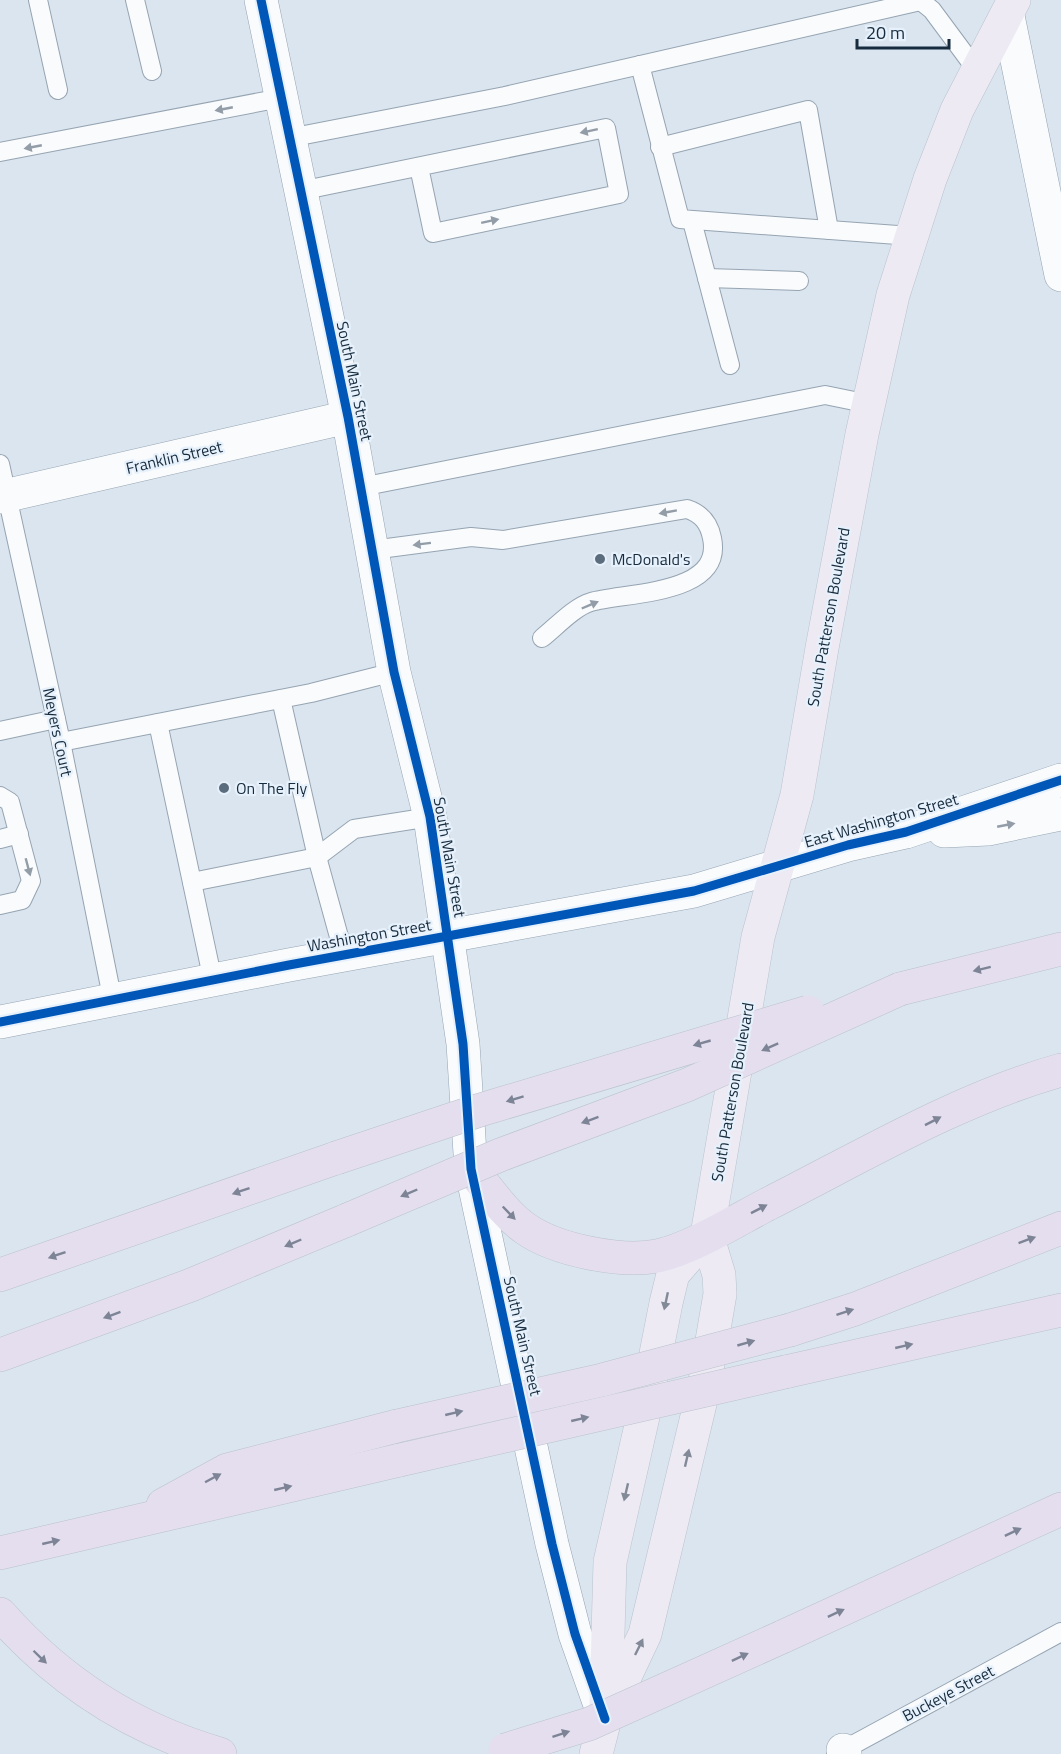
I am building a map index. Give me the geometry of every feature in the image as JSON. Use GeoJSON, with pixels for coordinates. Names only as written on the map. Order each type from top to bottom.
{"type":"FeatureCollection","features":[{"type":"Feature","properties":{"kind":"highway"},"geometry":{"type":"LineString","coordinates":[[0,1275],[336,1158],[622,1066],[831,1006],[1054,949]]}},
{"type":"Feature","properties":{"kind":"highway"},"geometry":{"type":"LineString","coordinates":[[0,1355],[191,1285],[531,1142],[687,1084],[900,989]]}},
{"type":"Feature","properties":{"kind":"highway"},"geometry":{"type":"LineString","coordinates":[[471,1169],[525,1229],[546,1239],[587,1253],[633,1257],[655,1256],[707,1235],[942,1116],[1061,1070]]}},
{"type":"Feature","properties":{"kind":"highway"},"geometry":{"type":"LineString","coordinates":[[113,1528],[227,1470],[397,1426],[602,1380],[790,1330],[855,1308],[1061,1228]]}},
{"type":"Feature","properties":{"kind":"highway"},"geometry":{"type":"LineString","coordinates":[[0,1553],[1061,1310]]}},
{"type":"Feature","properties":{"kind":"highway"},"geometry":{"type":"LineString","coordinates":[[497,1752],[598,1720],[1061,1509]]}},
{"type":"Feature","properties":{"kind":"highway"},"geometry":{"type":"LineString","coordinates":[[0,1614],[45,1662],[104,1703],[155,1731],[220,1754]]}},
{"type":"Feature","properties":{"kind":"main road","name":"South Patterson Boulevard"},"geometry":{"type":"LineString","coordinates":[[596,1754],[605,1719],[645,1634],[704,1387],[720,1294],[719,1275],[707,1235],[758,937],[797,795],[822,648],[869,404],[893,295],[911,236],[950,127],[1012,4]]}},
{"type":"Feature","properties":{"kind":"main road","name":"South Patterson Boulevard"},"geometry":{"type":"LineString","coordinates":[[605,1719],[610,1562],[673,1274],[707,1235]]}},
{"type":"Feature","properties":{"kind":"main road","name":"South Main Street"},"geometry":{"type":"LineString","coordinates":[[605,1719],[617,1754]]}},
{"type":"Feature","properties":{"kind":"street","name":"South Main Street"},"geometry":{"type":"LineString","coordinates":[[261,0],[348,417],[394,672],[430,817],[463,1044],[471,1169],[552,1544],[575,1634],[605,1719]]}},
{"type":"Feature","properties":{"kind":"street"},"geometry":{"type":"LineString","coordinates":[[1012,4],[1053,193],[1061,275]]}},
{"type":"Feature","properties":{"kind":"street","name":"Franklin Street"},"geometry":{"type":"LineString","coordinates":[[3,496],[348,417]]}},
{"type":"Feature","properties":{"kind":"street","name":"East Washington Street"},"geometry":{"type":"LineString","coordinates":[[778,866],[848,845],[906,832],[1061,780]]}},
{"type":"Feature","properties":{"kind":"street"},"geometry":{"type":"LineString","coordinates":[[906,832],[988,829],[1061,814]]}},
{"type":"Feature","properties":{"kind":"street","name":"Washington Street"},"geometry":{"type":"LineString","coordinates":[[0,1022],[113,1002],[344,955],[694,891],[778,866]]}},
{"type":"Feature","properties":{"kind":"lane"},"geometry":{"type":"LineString","coordinates":[[38,0],[58,90]]}},
{"type":"Feature","properties":{"kind":"lane"},"geometry":{"type":"LineString","coordinates":[[135,0],[152,71]]}},
{"type":"Feature","properties":{"kind":"lane"},"geometry":{"type":"LineString","coordinates":[[290,138],[505,96],[923,1],[978,72]]}},
{"type":"Feature","properties":{"kind":"lane"},"geometry":{"type":"LineString","coordinates":[[640,65],[680,219],[911,236]]}},
{"type":"Feature","properties":{"kind":"lane"},"geometry":{"type":"LineString","coordinates":[[0,152],[281,98]]}},
{"type":"Feature","properties":{"kind":"lane"},"geometry":{"type":"LineString","coordinates":[[660,147],[808,110],[829,230]]}},
{"type":"Feature","properties":{"kind":"lane"},"geometry":{"type":"LineString","coordinates":[[300,191],[606,128],[619,194],[433,232],[419,167]]}},
{"type":"Feature","properties":{"kind":"lane"},"geometry":{"type":"LineString","coordinates":[[692,221],[730,366]]}},
{"type":"Feature","properties":{"kind":"lane"},"geometry":{"type":"LineString","coordinates":[[707,278],[800,281]]}},
{"type":"Feature","properties":{"kind":"lane"},"geometry":{"type":"LineString","coordinates":[[361,487],[825,395],[869,404]]}},
{"type":"Feature","properties":{"kind":"lane","name":"Meyers Court"},"geometry":{"type":"LineString","coordinates":[[0,464],[3,496],[56,719],[113,1002]]}},
{"type":"Feature","properties":{"kind":"lane"},"geometry":{"type":"LineString","coordinates":[[372,550],[471,537],[503,540],[687,509],[697,512],[706,521],[713,541],[711,556],[705,568],[697,576],[682,585],[589,603],[542,638]]}},
{"type":"Feature","properties":{"kind":"lane"},"geometry":{"type":"LineString","coordinates":[[61,742],[281,699],[394,672]]}},
{"type":"Feature","properties":{"kind":"lane"},"geometry":{"type":"LineString","coordinates":[[281,699],[317,857],[344,955]]}},
{"type":"Feature","properties":{"kind":"lane"},"geometry":{"type":"LineString","coordinates":[[0,730],[56,719]]}},
{"type":"Feature","properties":{"kind":"lane"},"geometry":{"type":"LineString","coordinates":[[158,723],[213,981]]}},
{"type":"Feature","properties":{"kind":"lane"},"geometry":{"type":"LineString","coordinates":[[0,796],[10,802],[31,882],[22,900],[0,905]]}},
{"type":"Feature","properties":{"kind":"lane"},"geometry":{"type":"LineString","coordinates":[[192,882],[317,857],[354,829],[430,817]]}},
{"type":"Feature","properties":{"kind":"lane"},"geometry":{"type":"LineString","coordinates":[[0,839],[19,834]]}},
{"type":"Feature","properties":{"kind":"lane","name":"Buckeye Street"},"geometry":{"type":"LineString","coordinates":[[841,1753],[1061,1632]]}},
{"type":"Feature","properties":{"kind":"cycle path"},"geometry":{"type":"LineString","coordinates":[[261,0],[348,417],[394,672],[430,817],[463,1044],[471,1169],[552,1544],[575,1634],[605,1719]]}},
{"type":"Feature","properties":{"kind":"cycle path"},"geometry":{"type":"LineString","coordinates":[[0,1022],[289,965],[694,891],[848,845],[906,832],[1061,780]]}},
{"type":"Feature","properties":{"kind":"place","name":"McDonald's"},"geometry":{"type":"Point","coordinates":[600,559]}},
{"type":"Feature","properties":{"kind":"place","name":"On The Fly"},"geometry":{"type":"Point","coordinates":[224,788]}}]}
